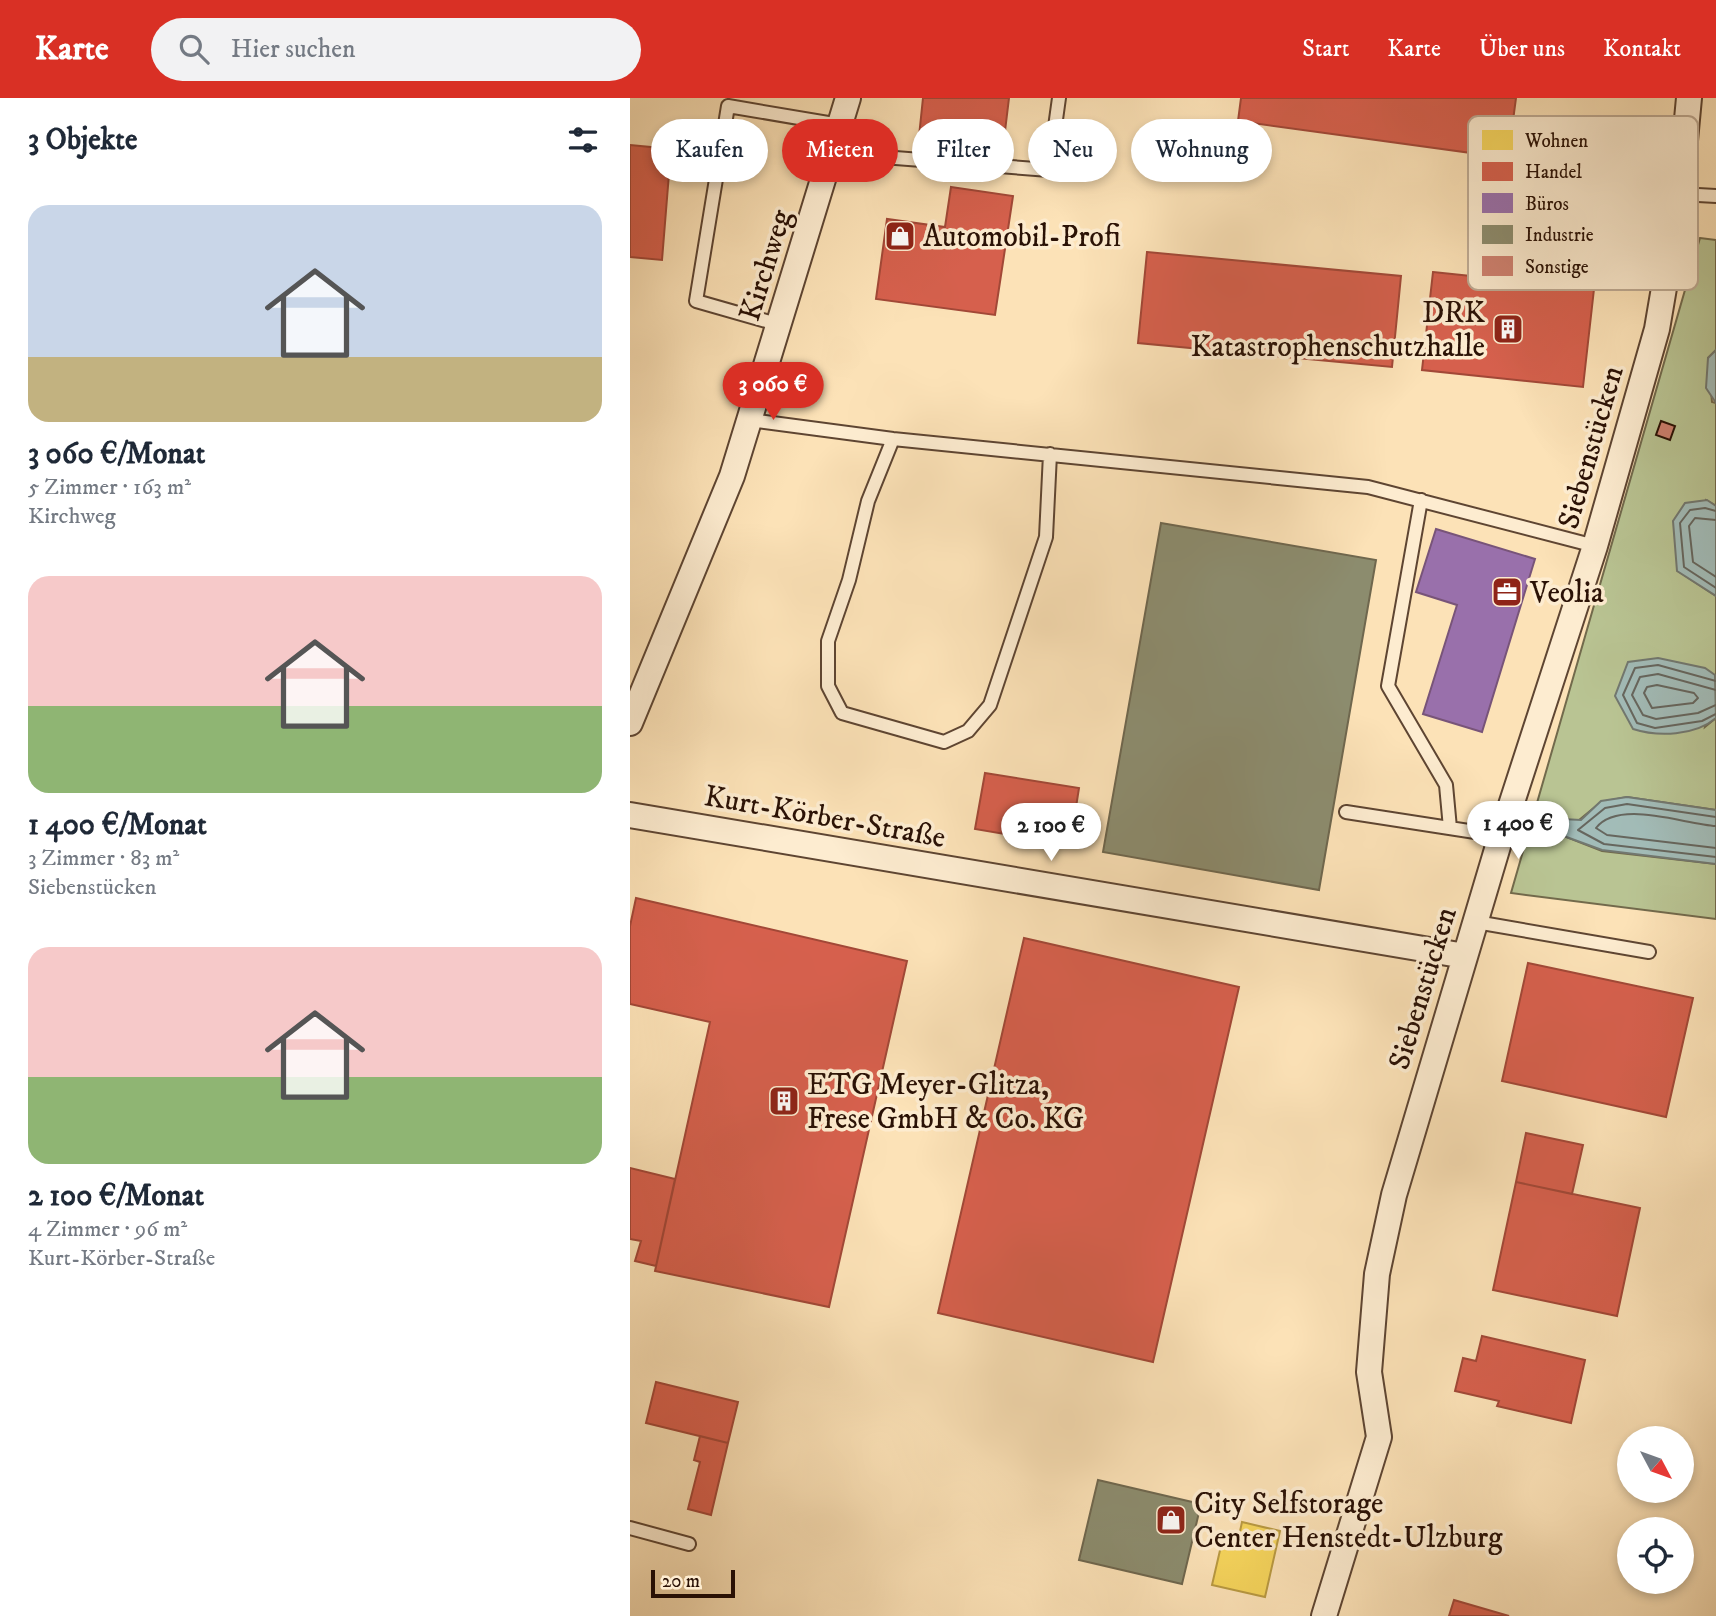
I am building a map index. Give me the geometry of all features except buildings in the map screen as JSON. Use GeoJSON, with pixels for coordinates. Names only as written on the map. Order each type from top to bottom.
{"type":"FeatureCollection","features":[{"type":"Feature","properties":{"kind":"street","name":"Kirchweg"},"geometry":{"type":"LineString","coordinates":[[842,119],[848,98]]}},
{"type":"Feature","properties":{"kind":"street","name":"Siebenstücken"},"geometry":{"type":"LineString","coordinates":[[1687,116],[1689,98]]}},
{"type":"Feature","properties":{"kind":"street","name":"Kirchweg"},"geometry":{"type":"LineString","coordinates":[[630,723],[732,476],[822,182]]}},
{"type":"Feature","properties":{"kind":"street","name":"Siebenstücken"},"geometry":{"type":"LineString","coordinates":[[1324,1616],[1379,1437],[1369,1372],[1377,1273],[1412,1127],[1595,546],[1657,329],[1664,290]]}},
{"type":"Feature","properties":{"kind":"street","name":"Kurt-Körber-Straße"},"geometry":{"type":"LineString","coordinates":[[630,815],[1465,956]]}},
{"type":"Feature","properties":{"kind":"lane"},"geometry":{"type":"LineString","coordinates":[[898,158],[1049,170],[1059,98]]}},
{"type":"Feature","properties":{"kind":"lane"},"geometry":{"type":"LineString","coordinates":[[780,325],[696,300],[728,106],[805,119]]}},
{"type":"Feature","properties":{"kind":"lane"},"geometry":{"type":"LineString","coordinates":[[1698,195],[1716,196]]}},
{"type":"Feature","properties":{"kind":"lane"},"geometry":{"type":"LineString","coordinates":[[750,421],[893,439],[1368,487],[1595,546]]}},
{"type":"Feature","properties":{"kind":"lane"},"geometry":{"type":"LineString","coordinates":[[893,439],[869,501],[849,580],[828,641],[828,687],[842,713],[944,742],[968,731],[990,705],[1046,537],[1050,454]]}},
{"type":"Feature","properties":{"kind":"lane"},"geometry":{"type":"LineString","coordinates":[[1421,500],[1388,685],[1446,785],[1450,828]]}},
{"type":"Feature","properties":{"kind":"lane"},"geometry":{"type":"LineString","coordinates":[[1346,812],[1502,836]]}},
{"type":"Feature","properties":{"kind":"lane"},"geometry":{"type":"LineString","coordinates":[[1476,922],[1649,952]]}},
{"type":"Feature","properties":{"kind":"lane"},"geometry":{"type":"LineString","coordinates":[[630,1528],[689,1544]]}},
{"type":"Feature","properties":{"kind":"green space"},"geometry":{"type":"Polygon","coordinates":[[[1700,238],[1716,240],[1716,350],[1708,358],[1712,402],[1716,403],[1716,506],[1706,500],[1678,571],[1716,596],[1716,676],[1705,727],[1716,718],[1716,810],[1627,797],[1601,802],[1561,835],[1602,851],[1716,864],[1716,919],[1511,893],[1685,290],[1698,290],[1700,238]]]}},
{"type":"Feature","properties":{"kind":"water"},"geometry":{"type":"Polygon","coordinates":[[[1716,350],[1716,403],[1706,388],[1708,358],[1716,350]]]}},
{"type":"Feature","properties":{"kind":"water"},"geometry":{"type":"Polygon","coordinates":[[[1707,500],[1716,506],[1716,596],[1677,571],[1673,521],[1685,503],[1707,500]]]}},
{"type":"Feature","properties":{"kind":"water"},"geometry":{"type":"Polygon","coordinates":[[[1658,658],[1705,668],[1715,675],[1716,718],[1687,732],[1665,734],[1633,729],[1615,696],[1628,662],[1658,658]]]}},
{"type":"Feature","properties":{"kind":"water"},"geometry":{"type":"Polygon","coordinates":[[[1627,797],[1716,810],[1716,864],[1602,850],[1561,835],[1562,819],[1581,820],[1601,801],[1627,797]]]}},
{"type":"Feature","properties":{"kind":"place","name":"Automobil-Profi"},"geometry":{"type":"Point","coordinates":[900,236]}},
{"type":"Feature","properties":{"kind":"place","name":"DRK Katastrophenschutzhalle"},"geometry":{"type":"Point","coordinates":[1508,329]}},
{"type":"Feature","properties":{"kind":"place","name":"Veolia"},"geometry":{"type":"Point","coordinates":[1507,592]}},
{"type":"Feature","properties":{"kind":"place","name":"ETG Meyer-Glitza, Frese GmbH & Co. KG"},"geometry":{"type":"Point","coordinates":[784,1101]}},
{"type":"Feature","properties":{"kind":"place","name":"City Selfstorage Center Henstedt-Ulzburg"},"geometry":{"type":"Point","coordinates":[1171,1520]}}]}
